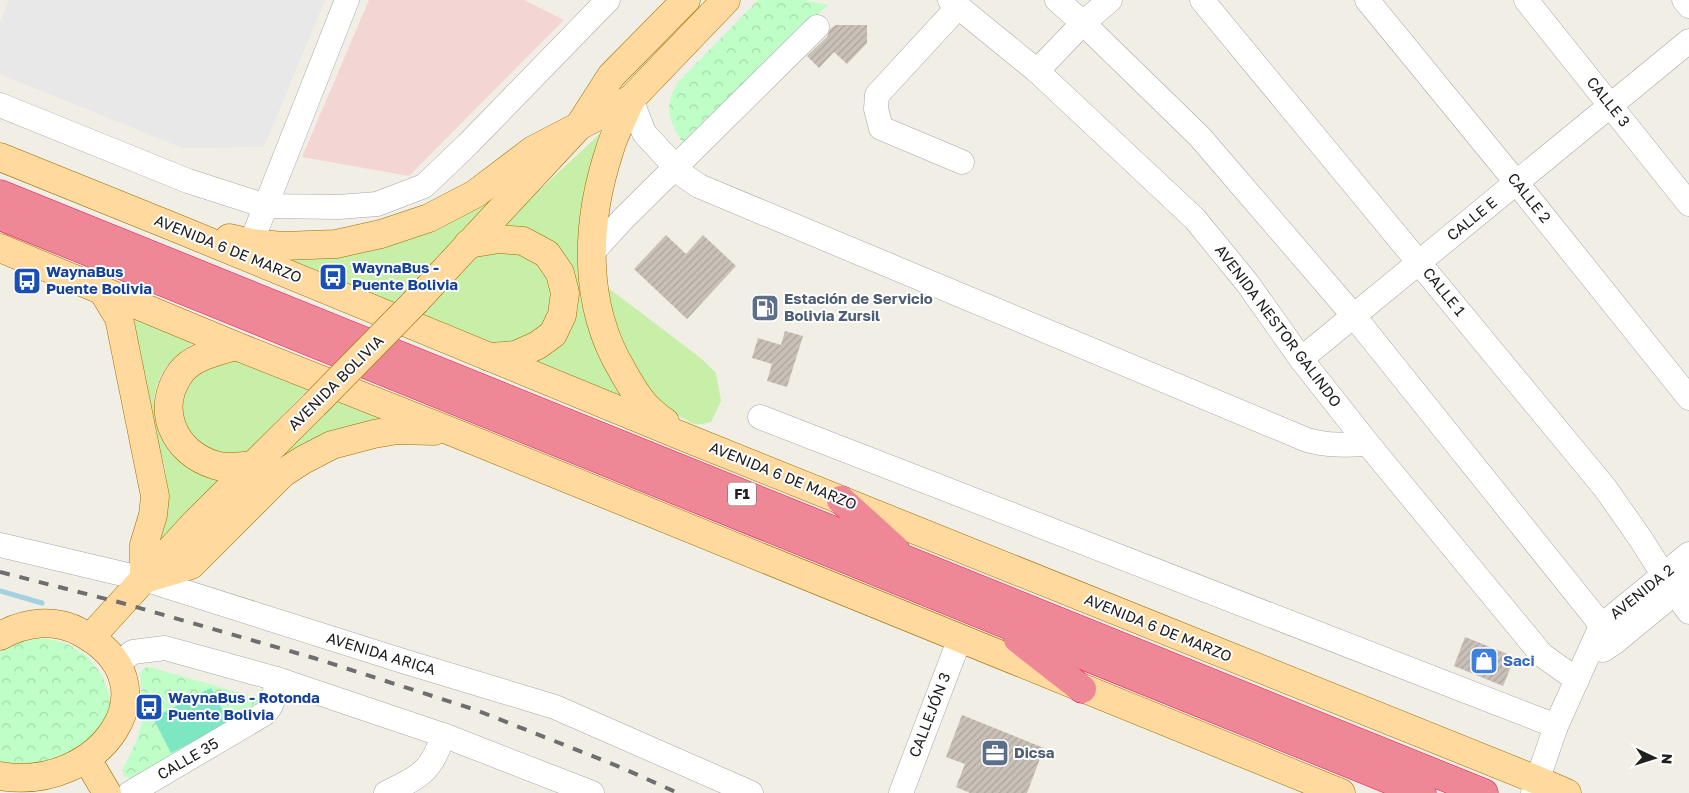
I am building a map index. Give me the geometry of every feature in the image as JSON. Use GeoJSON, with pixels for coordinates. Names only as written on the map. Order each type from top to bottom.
{"type":"FeatureCollection","features":[{"type":"Feature","properties":{"kind":"highway","name":"AVENIDA 6 DE MARZO"},"geometry":{"type":"LineString","coordinates":[[0,194],[1484,793]]}},
{"type":"Feature","properties":{"kind":"highway","name":"F1"},"geometry":{"type":"LineString","coordinates":[[0,216],[1422,793]]}},
{"type":"Feature","properties":{"kind":"highway"},"geometry":{"type":"LineString","coordinates":[[841,500],[907,561]]}},
{"type":"Feature","properties":{"kind":"highway"},"geometry":{"type":"LineString","coordinates":[[993,619],[1082,689]]}},
{"type":"Feature","properties":{"kind":"main road","name":"AVENIDA BOLIVIA"},"geometry":{"type":"LineString","coordinates":[[90,638],[194,524],[254,466],[416,301],[579,126],[611,76],[686,0]]}},
{"type":"Feature","properties":{"kind":"main road","name":"AVENIDA BOLIVIA"},"geometry":{"type":"LineString","coordinates":[[579,126],[631,99],[726,0]]}},
{"type":"Feature","properties":{"kind":"main road"},"geometry":{"type":"LineString","coordinates":[[631,99],[609,150],[596,195],[591,230],[593,290],[602,326],[615,359],[639,400],[658,418],[689,439]]}},
{"type":"Feature","properties":{"kind":"main road"},"geometry":{"type":"LineString","coordinates":[[176,228],[251,243],[283,246],[336,244],[381,234],[429,218],[475,194],[533,150],[579,126]]}},
{"type":"Feature","properties":{"kind":"main road","name":"AVENIDA 6 DE MARZO"},"geometry":{"type":"LineString","coordinates":[[0,157],[1535,786],[1567,793]]}},
{"type":"Feature","properties":{"kind":"main road"},"geometry":{"type":"LineString","coordinates":[[468,244],[498,239],[523,241],[546,254],[560,273],[565,292],[562,315],[553,334],[538,345],[516,355],[489,357]]}},
{"type":"Feature","properties":{"kind":"main road"},"geometry":{"type":"LineString","coordinates":[[0,248],[236,346],[1341,793]]}},
{"type":"Feature","properties":{"kind":"main road"},"geometry":{"type":"LineString","coordinates":[[102,290],[119,318],[155,496],[153,515],[144,545],[144,578],[191,565],[283,473],[332,445],[397,430],[455,433]]}},
{"type":"Feature","properties":{"kind":"main road"},"geometry":{"type":"LineString","coordinates":[[236,346],[207,355],[190,364],[181,372],[169,396],[168,416],[176,438],[192,455],[217,466],[254,466]]}},
{"type":"Feature","properties":{"kind":"main road"},"geometry":{"type":"LineString","coordinates":[[0,636],[14,628],[33,624],[53,624],[73,628],[90,638],[104,650],[115,665],[122,683],[126,702],[124,722],[118,740],[108,757],[101,782],[82,779],[70,789],[28,787],[3,781]]}},
{"type":"Feature","properties":{"kind":"street"},"geometry":{"type":"LineString","coordinates":[[251,243],[347,0]]}},
{"type":"Feature","properties":{"kind":"street"},"geometry":{"type":"LineString","coordinates":[[0,105],[188,181],[266,206],[339,207],[377,204],[424,186],[468,144],[608,0]]}},
{"type":"Feature","properties":{"kind":"street"},"geometry":{"type":"LineString","coordinates":[[1057,0],[1200,137],[1353,315],[1608,634]]}},
{"type":"Feature","properties":{"kind":"street"},"geometry":{"type":"LineString","coordinates":[[1037,71],[1083,23],[1110,0]]}},
{"type":"Feature","properties":{"kind":"street","name":"CALLE 1"},"geometry":{"type":"LineString","coordinates":[[1202,0],[1605,488],[1640,538],[1676,583],[1689,612]]}},
{"type":"Feature","properties":{"kind":"street","name":"CALLE 2"},"geometry":{"type":"LineString","coordinates":[[1367,0],[1689,398]]}},
{"type":"Feature","properties":{"kind":"street","name":"CALLE 3"},"geometry":{"type":"LineString","coordinates":[[1526,0],[1689,204]]}},
{"type":"Feature","properties":{"kind":"street"},"geometry":{"type":"LineString","coordinates":[[1684,0],[1689,6]]}},
{"type":"Feature","properties":{"kind":"street"},"geometry":{"type":"LineString","coordinates":[[954,3],[877,95],[876,109],[881,128],[962,162]]}},
{"type":"Feature","properties":{"kind":"street","name":"AVENIDA NESTOR GALINDO"},"geometry":{"type":"LineString","coordinates":[[954,3],[1037,71],[1195,219],[1248,284],[1301,358],[1368,444],[1542,655],[1582,670]]}},
{"type":"Feature","properties":{"kind":"street"},"geometry":{"type":"LineString","coordinates":[[592,254],[623,220],[818,27]]}},
{"type":"Feature","properties":{"kind":"street","name":"CALLE E"},"geometry":{"type":"LineString","coordinates":[[1301,358],[1689,41]]}},
{"type":"Feature","properties":{"kind":"street"},"geometry":{"type":"LineString","coordinates":[[631,99],[644,133],[683,175],[699,186],[1307,440],[1337,446],[1368,444]]}},
{"type":"Feature","properties":{"kind":"street"},"geometry":{"type":"LineString","coordinates":[[760,417],[1556,726]]}},
{"type":"Feature","properties":{"kind":"street","name":"AVENIDA ARICA"},"geometry":{"type":"LineString","coordinates":[[0,545],[144,578],[406,662],[555,707],[751,793]]}},
{"type":"Feature","properties":{"kind":"street","name":"AVENIDA 2"},"geometry":{"type":"LineString","coordinates":[[1535,786],[1556,726],[1582,670],[1608,634],[1676,583],[1689,554]]}},
{"type":"Feature","properties":{"kind":"street","name":"CALLEJÓN 3"},"geometry":{"type":"LineString","coordinates":[[901,793],[960,638]]}},
{"type":"Feature","properties":{"kind":"street"},"geometry":{"type":"LineString","coordinates":[[115,665],[133,652],[165,648],[277,679],[444,735],[585,792]]}},
{"type":"Feature","properties":{"kind":"street","name":"CALLE 35"},"geometry":{"type":"LineString","coordinates":[[130,793],[270,710],[277,679]]}},
{"type":"Feature","properties":{"kind":"street"},"geometry":{"type":"LineString","coordinates":[[386,793],[422,774],[436,757],[444,735]]}},
{"type":"Feature","properties":{"kind":"shaded area"},"geometry":{"type":"Polygon","coordinates":[[[9,0],[325,0],[264,147],[182,148],[0,74],[0,23],[9,0]]]}},
{"type":"Feature","properties":{"kind":"shaded area"},"geometry":{"type":"Polygon","coordinates":[[[369,0],[524,0],[564,20],[409,176],[302,157],[369,0]]]}},
{"type":"Feature","properties":{"kind":"green space"},"geometry":{"type":"Polygon","coordinates":[[[758,0],[804,0],[828,5],[685,146],[675,130],[669,108],[677,83],[758,0]]]}},
{"type":"Feature","properties":{"kind":"green space"},"geometry":{"type":"Polygon","coordinates":[[[605,129],[584,193],[579,229],[578,265],[584,304],[631,403],[529,358],[573,312],[527,229],[514,226],[500,227],[605,129]]]}},
{"type":"Feature","properties":{"kind":"green space"},"geometry":{"type":"Polygon","coordinates":[[[513,181],[390,306],[263,253],[337,253],[513,181]]]}},
{"type":"Feature","properties":{"kind":"green space"},"geometry":{"type":"Polygon","coordinates":[[[500,247],[540,261],[556,292],[548,324],[526,341],[489,344],[416,318],[471,259],[500,247]]]}},
{"type":"Feature","properties":{"kind":"green space"},"geometry":{"type":"Polygon","coordinates":[[[603,284],[702,359],[716,373],[721,401],[711,422],[691,423],[668,409],[654,396],[631,361],[622,342],[603,284]]]}},
{"type":"Feature","properties":{"kind":"green space"},"geometry":{"type":"Polygon","coordinates":[[[128,314],[198,341],[176,356],[167,366],[156,387],[155,412],[162,439],[174,456],[200,469],[221,476],[156,547],[168,495],[165,468],[155,433],[128,314]]]}},
{"type":"Feature","properties":{"kind":"green space"},"geometry":{"type":"Polygon","coordinates":[[[231,357],[311,386],[248,451],[233,457],[219,457],[189,436],[179,412],[189,376],[231,357]]]}},
{"type":"Feature","properties":{"kind":"green space"},"geometry":{"type":"Polygon","coordinates":[[[339,398],[395,421],[364,427],[207,535],[339,398]]]}},
{"type":"Feature","properties":{"kind":"green space"},"geometry":{"type":"Polygon","coordinates":[[[43,638],[66,643],[87,656],[102,675],[110,697],[110,722],[87,764],[0,767],[0,652],[19,642],[43,638]]]}},
{"type":"Feature","properties":{"kind":"green space"},"geometry":{"type":"Polygon","coordinates":[[[150,667],[258,698],[262,703],[260,710],[132,778],[125,777],[122,771],[136,742],[143,719],[140,674],[144,668],[150,667]]]}},
{"type":"Feature","properties":{"kind":"green space"},"geometry":{"type":"Polygon","coordinates":[[[211,688],[229,723],[171,753],[153,718],[211,688]]]}},
{"type":"Feature","properties":{"kind":"building"},"geometry":{"type":"Polygon","coordinates":[[[836,25],[867,25],[867,43],[847,64],[834,52],[819,68],[807,56],[827,37],[830,29],[836,25]]]}},
{"type":"Feature","properties":{"kind":"building"},"geometry":{"type":"Polygon","coordinates":[[[666,235],[686,254],[703,235],[736,266],[687,319],[634,269],[666,235]]]}},
{"type":"Feature","properties":{"kind":"building"},"geometry":{"type":"Polygon","coordinates":[[[785,331],[803,336],[787,387],[767,381],[772,364],[752,358],[758,338],[781,345],[785,331]]]}},
{"type":"Feature","properties":{"kind":"building","name":"Saci"},"geometry":{"type":"Polygon","coordinates":[[[1465,637],[1515,657],[1503,686],[1454,666],[1465,637]]]}},
{"type":"Feature","properties":{"kind":"building","name":"Dicsa"},"geometry":{"type":"Polygon","coordinates":[[[962,715],[1044,748],[1027,793],[970,793],[956,787],[965,764],[946,757],[962,715]]]}},
{"type":"Feature","properties":{"kind":"waterway"},"geometry":{"type":"LineString","coordinates":[[0,591],[42,603]]}},
{"type":"Feature","properties":{"kind":"railway"},"geometry":{"type":"LineString","coordinates":[[0,572],[122,603],[314,658],[476,710],[620,767],[678,793]]}},
{"type":"Feature","properties":{"kind":"place","name":"WaynaBus - Puente Bolivia"},"geometry":{"type":"Point","coordinates":[333,277]}},
{"type":"Feature","properties":{"kind":"place","name":"WaynaBus Puente Bolivia"},"geometry":{"type":"Point","coordinates":[27,281]}},
{"type":"Feature","properties":{"kind":"place","name":"Estación de Servicio Bolivia Zursil"},"geometry":{"type":"Point","coordinates":[765,308]}},
{"type":"Feature","properties":{"kind":"place","name":"Saci"},"geometry":{"type":"Point","coordinates":[1484,661]}},
{"type":"Feature","properties":{"kind":"place","name":"WaynaBus - Rotonda Puente Bolivia"},"geometry":{"type":"Point","coordinates":[149,707]}},
{"type":"Feature","properties":{"kind":"place","name":"Dicsa"},"geometry":{"type":"Point","coordinates":[995,753]}}]}
